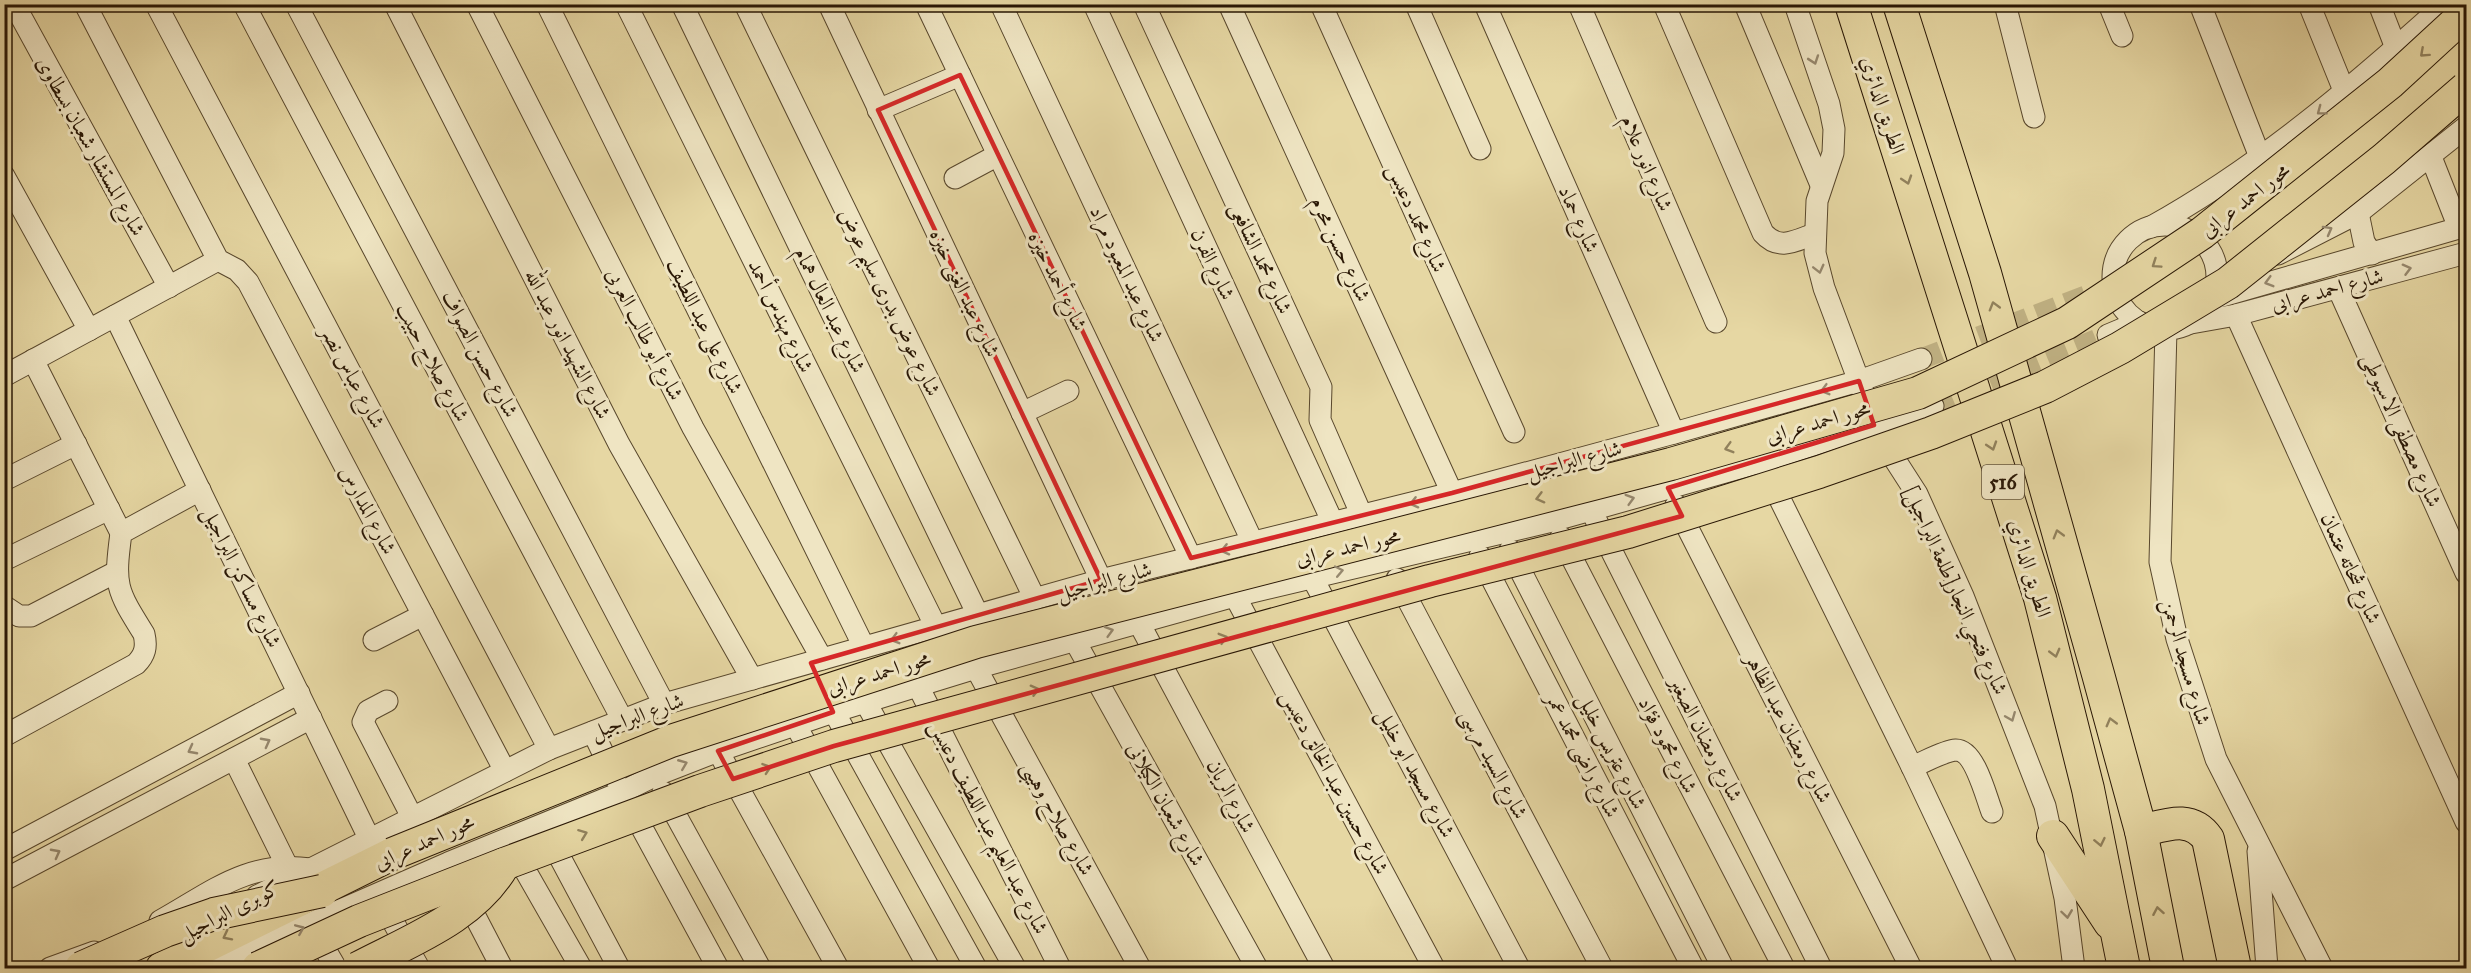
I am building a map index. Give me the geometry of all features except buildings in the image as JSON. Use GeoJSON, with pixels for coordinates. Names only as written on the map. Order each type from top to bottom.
{"type":"FeatureCollection","features":[{"type":"Feature","properties":{"kind":"highway","name":"الطريق الدائري"},"geometry":{"type":"LineString","coordinates":[[1851,4],[2040,598],[2088,789],[2123,961]]}},
{"type":"Feature","properties":{"kind":"highway","name":"الطريق الدائري"},"geometry":{"type":"LineString","coordinates":[[1899,4],[1985,273],[2141,831],[2168,969]]}},
{"type":"Feature","properties":{"kind":"highway","name":"محور احمد عرابى"},"geometry":{"type":"LineString","coordinates":[[162,969],[317,880],[392,854],[671,741],[886,670],[976,642],[1172,590],[1401,535],[1671,464],[1918,393],[2067,323],[2202,233],[2390,83],[2466,13]]}},
{"type":"Feature","properties":{"kind":"highway"},"geometry":{"type":"LineString","coordinates":[[258,969],[506,851],[700,791],[834,746],[1430,580],[1628,532],[1819,472],[1931,433],[2045,387],[2120,348],[2228,283],[2384,159],[2466,88]]}},
{"type":"Feature","properties":{"kind":"highway"},"geometry":{"type":"LineString","coordinates":[[2141,831],[2187,823],[2196,826],[2208,839],[2235,969]]}},
{"type":"Feature","properties":{"kind":"highway"},"geometry":{"type":"LineString","coordinates":[[2053,836],[2123,961]]}},
{"type":"Feature","properties":{"kind":"highway"},"geometry":{"type":"LineString","coordinates":[[358,969],[461,911],[486,891],[506,851]]}},
{"type":"Feature","properties":{"kind":"highway"},"geometry":{"type":"LineString","coordinates":[[81,969],[165,931],[317,880]]}},
{"type":"Feature","properties":{"kind":"street","name":"شارع المستشار شعبان بسطاوى"},"geometry":{"type":"LineString","coordinates":[[14,4],[169,287]]}},
{"type":"Feature","properties":{"kind":"street"},"geometry":{"type":"LineString","coordinates":[[5,374],[218,260],[85,4]]}},
{"type":"Feature","properties":{"kind":"street","name":"شارع عباس نصر"},"geometry":{"type":"LineString","coordinates":[[156,4],[549,749]]}},
{"type":"Feature","properties":{"kind":"street","name":"شارع صلاح حبيب"},"geometry":{"type":"LineString","coordinates":[[244,4],[622,719]]}},
{"type":"Feature","properties":{"kind":"street","name":"شارع حسن الصواف"},"geometry":{"type":"LineString","coordinates":[[296,4],[664,704]]}},
{"type":"Feature","properties":{"kind":"street","name":"شارع الشهيد انور عبد الله"},"geometry":{"type":"LineString","coordinates":[[395,4],[619,444],[752,679]]}},
{"type":"Feature","properties":{"kind":"street","name":"شارع أبو طالب العربى"},"geometry":{"type":"LineString","coordinates":[[477,4],[693,428],[816,661],[833,712],[976,969]]}},
{"type":"Feature","properties":{"kind":"street","name":"شارع على عبد اللطيف"},"geometry":{"type":"LineString","coordinates":[[546,4],[864,647]]}},
{"type":"Feature","properties":{"kind":"street","name":"شارع مهندس أحمد"},"geometry":{"type":"LineString","coordinates":[[626,4],[936,627]]}},
{"type":"Feature","properties":{"kind":"street","name":"شارع عبد العال همام"},"geometry":{"type":"LineString","coordinates":[[682,4],[978,615]]}},
{"type":"Feature","properties":{"kind":"street","name":"شارع عوض بدرى سليم عوض"},"geometry":{"type":"LineString","coordinates":[[745,4],[1035,599]]}},
{"type":"Feature","properties":{"kind":"street","name":"شارع أحمد خيزه"},"geometry":{"type":"LineString","coordinates":[[926,4],[1191,558]]}},
{"type":"Feature","properties":{"kind":"street","name":"شارع عبد المعبود مراد"},"geometry":{"type":"LineString","coordinates":[[1001,4],[1253,543]]}},
{"type":"Feature","properties":{"kind":"street","name":"شارع الفرن"},"geometry":{"type":"LineString","coordinates":[[1094,4],[1333,523]]}},
{"type":"Feature","properties":{"kind":"street","name":"شارع محمد الشافعى"},"geometry":{"type":"LineString","coordinates":[[1144,4],[1321,387],[1320,420],[1362,516]]}},
{"type":"Feature","properties":{"kind":"street","name":"شارع حسن محرم"},"geometry":{"type":"LineString","coordinates":[[1229,4],[1452,493]]}},
{"type":"Feature","properties":{"kind":"street","name":"شارع محمد دعبس"},"geometry":{"type":"LineString","coordinates":[[1321,4],[1514,432]]}},
{"type":"Feature","properties":{"kind":"street"},"geometry":{"type":"LineString","coordinates":[[1416,4],[1480,149]]}},
{"type":"Feature","properties":{"kind":"street","name":"شارع حماد"},"geometry":{"type":"LineString","coordinates":[[1485,4],[1674,433]]}},
{"type":"Feature","properties":{"kind":"street","name":"شارع انور علام"},"geometry":{"type":"LineString","coordinates":[[1579,4],[1716,322]]}},
{"type":"Feature","properties":{"kind":"street"},"geometry":{"type":"LineString","coordinates":[[1664,4],[1763,233],[1771,241],[1783,244],[1814,234]]}},
{"type":"Feature","properties":{"kind":"street"},"geometry":{"type":"LineString","coordinates":[[1745,4],[1821,185]]}},
{"type":"Feature","properties":{"kind":"street","name":"شارع فتحي النجار[طلعة البراجيل]"},"geometry":{"type":"LineString","coordinates":[[1795,4],[1833,116],[1833,153],[1817,201],[1814,234],[1821,280],[1874,425],[1917,494],[1963,596],[2034,774],[2053,836],[2074,969]]}},
{"type":"Feature","properties":{"kind":"street"},"geometry":{"type":"LineString","coordinates":[[2005,4],[2034,117]]}},
{"type":"Feature","properties":{"kind":"street"},"geometry":{"type":"LineString","coordinates":[[2109,4],[2122,36]]}},
{"type":"Feature","properties":{"kind":"street"},"geometry":{"type":"LineString","coordinates":[[2200,4],[2260,157]]}},
{"type":"Feature","properties":{"kind":"street"},"geometry":{"type":"LineString","coordinates":[[2309,4],[2345,93]]}},
{"type":"Feature","properties":{"kind":"street"},"geometry":{"type":"LineString","coordinates":[[2379,4],[2396,48]]}},
{"type":"Feature","properties":{"kind":"street"},"geometry":{"type":"LineString","coordinates":[[2445,4],[2345,93],[2220,187],[2133,237],[2121,250],[2114,273],[2114,285],[2122,306],[2139,322],[2166,329],[2187,324],[2198,317],[2215,289],[2358,213],[2466,127]]}},
{"type":"Feature","properties":{"kind":"street","name":"شارع عبد الغنى خيزه"},"geometry":{"type":"LineString","coordinates":[[834,6],[878,110],[1101,580]]}},
{"type":"Feature","properties":{"kind":"street"},"geometry":{"type":"LineString","coordinates":[[878,110],[960,75]]}},
{"type":"Feature","properties":{"kind":"street"},"geometry":{"type":"LineString","coordinates":[[955,178],[998,155]]}},
{"type":"Feature","properties":{"kind":"street"},"geometry":{"type":"LineString","coordinates":[[2431,157],[2463,227]]}},
{"type":"Feature","properties":{"kind":"street"},"geometry":{"type":"LineString","coordinates":[[4,176],[89,330]]}},
{"type":"Feature","properties":{"kind":"street"},"geometry":{"type":"LineString","coordinates":[[2358,213],[2364,242],[2372,254]]}},
{"type":"Feature","properties":{"kind":"street"},"geometry":{"type":"LineString","coordinates":[[2151,227],[2176,226],[2199,236],[2213,256],[2215,289]]}},
{"type":"Feature","properties":{"kind":"street","name":"شارع احمد عرابى"},"geometry":{"type":"LineString","coordinates":[[2215,289],[2372,254],[2463,227]]}},
{"type":"Feature","properties":{"kind":"street","name":"شارع احمد عرابى"},"geometry":{"type":"LineString","coordinates":[[2187,324],[2236,315],[2466,253]]}},
{"type":"Feature","properties":{"kind":"street","name":"شارع المدارس"},"geometry":{"type":"LineString","coordinates":[[218,260],[237,270],[248,282],[505,771]]}},
{"type":"Feature","properties":{"kind":"street"},"geometry":{"type":"LineString","coordinates":[[2091,294],[2114,285]]}},
{"type":"Feature","properties":{"kind":"street","name":"شارع مصطفى الاسيوطى"},"geometry":{"type":"LineString","coordinates":[[2338,288],[2466,573]]}},
{"type":"Feature","properties":{"kind":"street","name":"شارع شحاته عتمان"},"geometry":{"type":"LineString","coordinates":[[2236,315],[2466,822]]}},
{"type":"Feature","properties":{"kind":"street","name":"شارع مساكن البراجيل"},"geometry":{"type":"LineString","coordinates":[[115,316],[369,838]]}},
{"type":"Feature","properties":{"kind":"street"},"geometry":{"type":"LineString","coordinates":[[2108,335],[2139,322]]}},
{"type":"Feature","properties":{"kind":"street","name":"شارع مسجد الرحمن"},"geometry":{"type":"LineString","coordinates":[[2166,329],[2160,562],[2177,639],[2200,718],[2216,759],[2322,969]]}},
{"type":"Feature","properties":{"kind":"street","name":"شارع البراجيل"},"geometry":{"type":"LineString","coordinates":[[317,880],[369,838],[549,749],[664,704],[1101,580],[1452,493],[1674,433],[1859,381],[1921,359]]}},
{"type":"Feature","properties":{"kind":"street"},"geometry":{"type":"LineString","coordinates":[[4,736],[136,664],[141,658],[146,642],[144,634],[118,589],[116,572],[121,533],[33,360]]}},
{"type":"Feature","properties":{"kind":"street"},"geometry":{"type":"LineString","coordinates":[[1022,413],[1068,391]]}},
{"type":"Feature","properties":{"kind":"street"},"geometry":{"type":"LineString","coordinates":[[268,969],[425,874],[448,863],[506,851],[542,824],[622,792],[654,776],[795,724],[976,668],[1235,596],[1552,521],[1761,462],[1933,406]]}},
{"type":"Feature","properties":{"kind":"street"},"geometry":{"type":"LineString","coordinates":[[4,480],[76,444]]}},
{"type":"Feature","properties":{"kind":"street"},"geometry":{"type":"LineString","coordinates":[[1761,462],[1912,767],[2007,969]]}},
{"type":"Feature","properties":{"kind":"street","name":"شارع رمضان عبد الظاهر"},"geometry":{"type":"LineString","coordinates":[[1668,488],[1911,969]]}},
{"type":"Feature","properties":{"kind":"street"},"geometry":{"type":"LineString","coordinates":[[121,533],[200,490]]}},
{"type":"Feature","properties":{"kind":"street"},"geometry":{"type":"LineString","coordinates":[[4,560],[109,509]]}},
{"type":"Feature","properties":{"kind":"street","name":"شارع رمضان الصغير"},"geometry":{"type":"LineString","coordinates":[[1591,510],[1821,969]]}},
{"type":"Feature","properties":{"kind":"street","name":"شارع محمود فؤاد"},"geometry":{"type":"LineString","coordinates":[[1552,521],[1784,969]]}},
{"type":"Feature","properties":{"kind":"street","name":"شارع عتريس خليل"},"geometry":{"type":"LineString","coordinates":[[1502,534],[1723,969]]}},
{"type":"Feature","properties":{"kind":"street","name":"شارع راضى محمد عمر"},"geometry":{"type":"LineString","coordinates":[[1472,541],[1693,969]]}},
{"type":"Feature","properties":{"kind":"street","name":"شارع السيد مرسى"},"geometry":{"type":"LineString","coordinates":[[1387,560],[1602,969]]}},
{"type":"Feature","properties":{"kind":"street"},"geometry":{"type":"LineString","coordinates":[[4,606],[19,616],[31,616],[116,572]]}},
{"type":"Feature","properties":{"kind":"street","name":"شارع مسجد ابو خليل"},"geometry":{"type":"LineString","coordinates":[[1312,577],[1519,969]]}},
{"type":"Feature","properties":{"kind":"street","name":"شارع حسين عبد الخالق دعبس"},"geometry":{"type":"LineString","coordinates":[[1235,596],[1434,969]]}},
{"type":"Feature","properties":{"kind":"street"},"geometry":{"type":"LineString","coordinates":[[374,640],[423,615]]}},
{"type":"Feature","properties":{"kind":"street","name":"شارع الريان"},"geometry":{"type":"LineString","coordinates":[[1138,623],[1324,969]]}},
{"type":"Feature","properties":{"kind":"street","name":"شارع شعبان الكيلانى"},"geometry":{"type":"LineString","coordinates":[[1075,640],[1257,969]]}},
{"type":"Feature","properties":{"kind":"street","name":"شارع صلاح وهيبى"},"geometry":{"type":"LineString","coordinates":[[976,668],[1140,969]]}},
{"type":"Feature","properties":{"kind":"street","name":"شارع عبد العليم عبد اللطيف دعبس"},"geometry":{"type":"LineString","coordinates":[[918,686],[1060,969]]}},
{"type":"Feature","properties":{"kind":"street"},"geometry":{"type":"LineString","coordinates":[[4,850],[299,693]]}},
{"type":"Feature","properties":{"kind":"street"},"geometry":{"type":"LineString","coordinates":[[387,701],[365,714],[364,726],[412,817]]}},
{"type":"Feature","properties":{"kind":"street"},"geometry":{"type":"LineString","coordinates":[[866,703],[1015,969]]}},
{"type":"Feature","properties":{"kind":"street"},"geometry":{"type":"LineString","coordinates":[[7,874],[90,835],[311,718]]}},
{"type":"Feature","properties":{"kind":"street"},"geometry":{"type":"LineString","coordinates":[[795,724],[929,969]]}},
{"type":"Feature","properties":{"kind":"street"},"geometry":{"type":"LineString","coordinates":[[593,732],[622,792],[718,969]]}},
{"type":"Feature","properties":{"kind":"street"},"geometry":{"type":"LineString","coordinates":[[1912,767],[1954,750],[1963,752],[1972,760],[1992,812]]}},
{"type":"Feature","properties":{"kind":"street"},"geometry":{"type":"LineString","coordinates":[[718,751],[838,969]]}},
{"type":"Feature","properties":{"kind":"street"},"geometry":{"type":"LineString","coordinates":[[234,759],[287,866]]}},
{"type":"Feature","properties":{"kind":"street"},"geometry":{"type":"LineString","coordinates":[[654,776],[760,969]]}},
{"type":"Feature","properties":{"kind":"street"},"geometry":{"type":"LineString","coordinates":[[77,812],[90,835]]}},
{"type":"Feature","properties":{"kind":"street"},"geometry":{"type":"LineString","coordinates":[[542,824],[620,969]]}},
{"type":"Feature","properties":{"kind":"street"},"geometry":{"type":"LineString","coordinates":[[2257,841],[2267,969]]}},
{"type":"Feature","properties":{"kind":"street"},"geometry":{"type":"LineString","coordinates":[[506,851],[580,969]]}},
{"type":"Feature","properties":{"kind":"street"},"geometry":{"type":"LineString","coordinates":[[448,863],[502,969]]}},
{"type":"Feature","properties":{"kind":"street"},"geometry":{"type":"LineString","coordinates":[[50,969],[152,925],[233,879],[263,868],[287,866],[317,880]]}},
{"type":"Feature","properties":{"kind":"street","name":"كوبرى البراجيل"},"geometry":{"type":"LineString","coordinates":[[208,969],[425,874]]}},
{"type":"Feature","properties":{"kind":"street","name":"كوبرى البراجيل"},"geometry":{"type":"LineString","coordinates":[[114,969],[317,880]]}},
{"type":"Feature","properties":{"kind":"street"},"geometry":{"type":"LineString","coordinates":[[382,902],[419,969]]}},
{"type":"Feature","properties":{"kind":"street"},"geometry":{"type":"LineString","coordinates":[[320,939],[336,969]]}},
{"type":"Feature","properties":{"kind":"highlighted area"},"geometry":{"type":"Polygon","coordinates":[[[960,75],[1191,558],[1452,493],[1859,381],[1874,425],[1668,488],[1682,516],[834,746],[733,779],[718,751],[833,712],[811,663],[1101,580],[878,110],[960,75]]]}},
{"type":"Feature","properties":{"kind":"tunnel"},"geometry":{"type":"LineString","coordinates":[[1921,359],[2091,294]]}},
{"type":"Feature","properties":{"kind":"tunnel"},"geometry":{"type":"LineString","coordinates":[[1933,406],[2108,335]]}}]}
